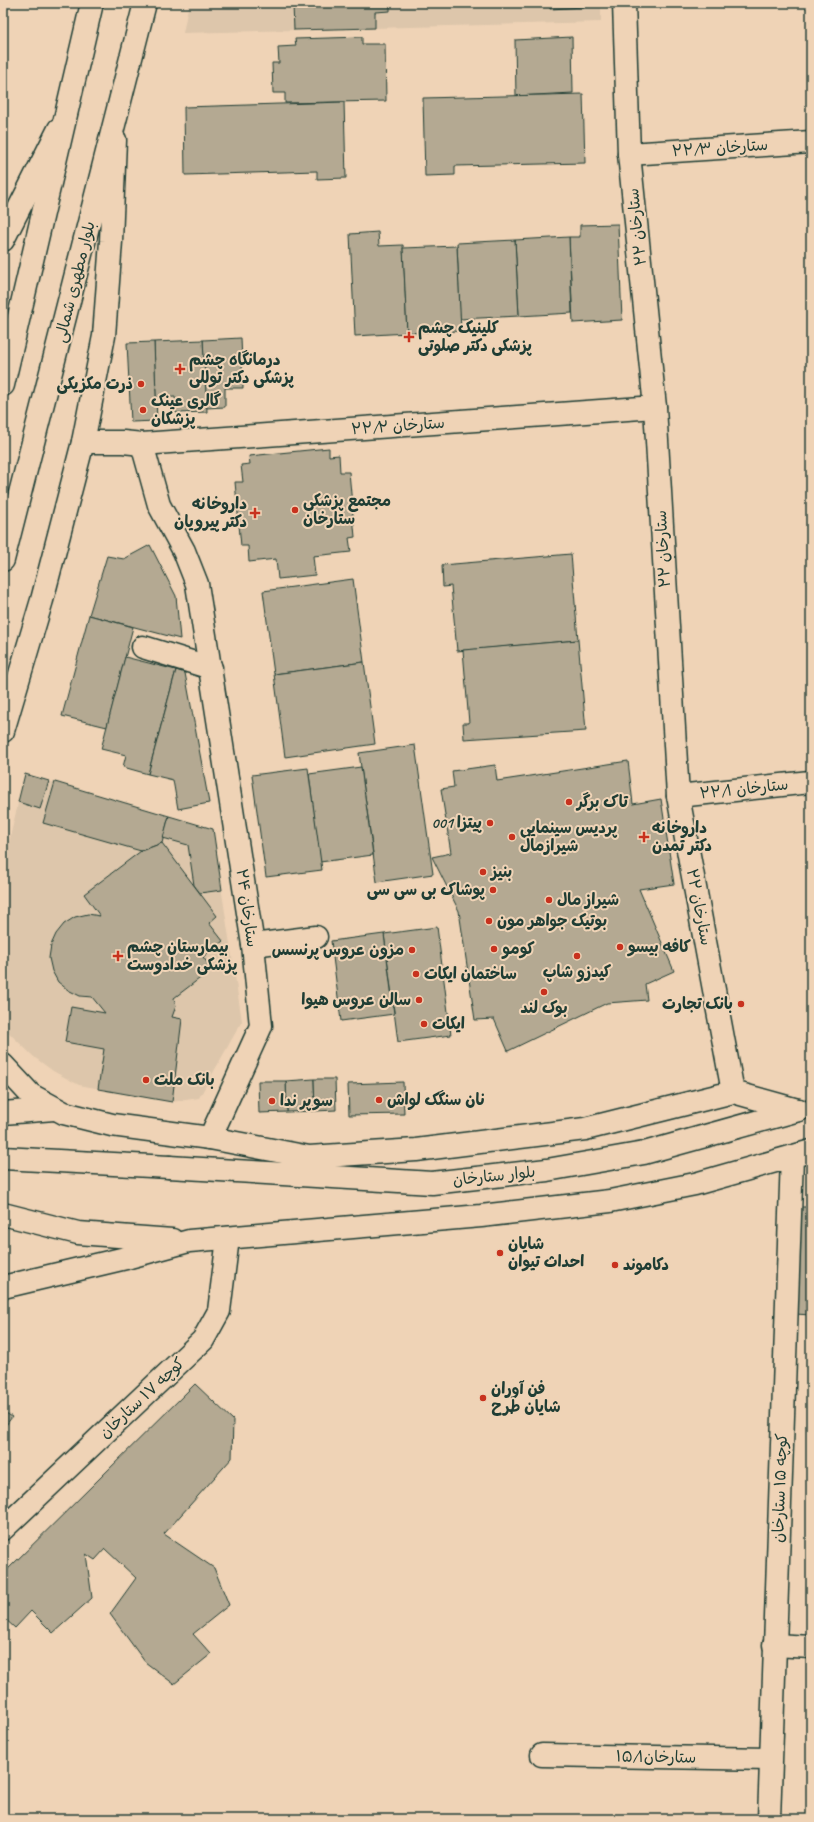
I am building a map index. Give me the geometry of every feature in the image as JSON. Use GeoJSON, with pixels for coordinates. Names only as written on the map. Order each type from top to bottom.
{"type":"FeatureCollection","features":[{"type":"Feature","properties":{"kind":"main road"},"geometry":{"type":"LineString","coordinates":[[3,385],[92,3]]}},
{"type":"Feature","properties":{"kind":"main road","name":"بلوار مطهرى شمالى"},"geometry":{"type":"LineString","coordinates":[[3,560],[116,124],[145,3]]}},
{"type":"Feature","properties":{"kind":"main road","name":"۲۲ ستارخان"},"geometry":{"type":"LineString","coordinates":[[624,3],[629,154],[655,407],[678,796],[733,1092]]}},
{"type":"Feature","properties":{"kind":"main road"},"geometry":{"type":"LineString","coordinates":[[3,240],[68,110]]}},
{"type":"Feature","properties":{"kind":"main road"},"geometry":{"type":"LineString","coordinates":[[3,731],[42,600],[83,442],[104,336],[111,241],[116,124]]}},
{"type":"Feature","properties":{"kind":"main road","name":"۲۲/۳ ستارخان"},"geometry":{"type":"LineString","coordinates":[[629,154],[811,142]]}},
{"type":"Feature","properties":{"kind":"main road","name":"۲۲/۲ ستارخان"},"geometry":{"type":"LineString","coordinates":[[83,442],[123,442],[142,444],[655,407]]}},
{"type":"Feature","properties":{"kind":"main road","name":"۲۴ ستارخان"},"geometry":{"type":"LineString","coordinates":[[142,444],[158,506],[184,551],[197,584],[253,945],[260,1026],[210,1138]]}},
{"type":"Feature","properties":{"kind":"main road"},"geometry":{"type":"LineString","coordinates":[[143,647],[210,668]]}},
{"type":"Feature","properties":{"kind":"main road","name":"۲۲/۱ ستارخان"},"geometry":{"type":"LineString","coordinates":[[678,796],[810,782]]}},
{"type":"Feature","properties":{"kind":"main road"},"geometry":{"type":"LineString","coordinates":[[253,945],[316,937]]}},
{"type":"Feature","properties":{"kind":"main road"},"geometry":{"type":"LineString","coordinates":[[3,1065],[31,1094],[64,1113],[112,1125],[210,1138],[309,1157],[416,1150],[585,1129],[733,1092],[805,1108]]}},
{"type":"Feature","properties":{"kind":"main road"},"geometry":{"type":"LineString","coordinates":[[3,1113],[54,1108]]}},
{"type":"Feature","properties":{"kind":"main road","name":"بلوار ستارخان"},"geometry":{"type":"LineString","coordinates":[[3,1158],[432,1183],[547,1170],[644,1153],[805,1108]]}},
{"type":"Feature","properties":{"kind":"main road"},"geometry":{"type":"LineString","coordinates":[[5,1213],[78,1233],[189,1241],[481,1216],[610,1201],[695,1184],[802,1154]]}},
{"type":"Feature","properties":{"kind":"main road","name":"کوچه ۱۵ ستارخان"},"geometry":{"type":"LineString","coordinates":[[769,1819],[774,1645],[802,1154]]}},
{"type":"Feature","properties":{"kind":"main road","name":"کوچه ۱۷ ستارخان"},"geometry":{"type":"LineString","coordinates":[[3,1530],[203,1340],[219,1311],[228,1238]]}},
{"type":"Feature","properties":{"kind":"main road"},"geometry":{"type":"LineString","coordinates":[[3,1286],[189,1241]]}},
{"type":"Feature","properties":{"kind":"main road"},"geometry":{"type":"LineString","coordinates":[[774,1645],[811,1648]]}},
{"type":"Feature","properties":{"kind":"main road","name":"ستارخان۱۵/۱"},"geometry":{"type":"LineString","coordinates":[[542,1755],[770,1759]]}},
{"type":"Feature","properties":{"kind":"shaded area"},"geometry":{"type":"Polygon","coordinates":[[[189,3],[601,3],[601,22],[183,33],[189,3]]]}},
{"type":"Feature","properties":{"kind":"shaded area","name":"بیمارستان چشم پزشکی خدادوست"},"geometry":{"type":"Polygon","coordinates":[[[25,774],[212,829],[242,1021],[199,1098],[172,1102],[79,1085],[53,1071],[34,1057],[8,1032],[3,1022],[3,867],[25,774]]]}},
{"type":"Feature","properties":{"kind":"building"},"geometry":{"type":"Polygon","coordinates":[[[286,3],[390,3],[390,11],[375,12],[375,28],[294,30],[293,5],[286,6],[286,3]]]}},
{"type":"Feature","properties":{"kind":"building"},"geometry":{"type":"Polygon","coordinates":[[[550,3],[584,3],[584,7],[550,9],[550,3]]]}},
{"type":"Feature","properties":{"kind":"building"},"geometry":{"type":"Polygon","coordinates":[[[362,37],[362,44],[385,44],[386,101],[285,103],[285,93],[273,93],[272,63],[279,63],[278,47],[296,46],[295,39],[362,37]]]}},
{"type":"Feature","properties":{"kind":"building"},"geometry":{"type":"Polygon","coordinates":[[[572,37],[573,93],[516,96],[515,40],[572,37]]]}},
{"type":"Feature","properties":{"kind":"building"},"geometry":{"type":"Polygon","coordinates":[[[583,94],[585,163],[455,166],[455,175],[425,176],[423,98],[583,94]]]}},
{"type":"Feature","properties":{"kind":"building"},"geometry":{"type":"Polygon","coordinates":[[[344,102],[346,178],[317,179],[317,171],[185,175],[184,107],[344,102]]]}},
{"type":"Feature","properties":{"kind":"building"},"geometry":{"type":"Polygon","coordinates":[[[618,224],[622,320],[573,323],[569,237],[580,237],[580,225],[618,224]]]}},
{"type":"Feature","properties":{"kind":"building"},"geometry":{"type":"Polygon","coordinates":[[[378,232],[379,246],[403,245],[407,333],[355,336],[350,234],[378,232]]]}},
{"type":"Feature","properties":{"kind":"building"},"geometry":{"type":"Polygon","coordinates":[[[569,237],[572,313],[519,316],[515,240],[569,237]]]}},
{"type":"Feature","properties":{"kind":"building"},"geometry":{"type":"Polygon","coordinates":[[[515,240],[519,316],[460,319],[457,243],[515,240]]]}},
{"type":"Feature","properties":{"kind":"building"},"geometry":{"type":"Polygon","coordinates":[[[457,246],[461,331],[407,333],[403,248],[457,246]]]}},
{"type":"Feature","properties":{"kind":"building"},"geometry":{"type":"Polygon","coordinates":[[[241,338],[243,388],[225,388],[225,407],[206,408],[203,340],[241,338]]]}},
{"type":"Feature","properties":{"kind":"building","name":"درمانگاه چشم پزشكی دكتر توللی"},"geometry":{"type":"Polygon","coordinates":[[[203,340],[207,412],[176,413],[175,397],[156,398],[154,342],[203,340]]]}},
{"type":"Feature","properties":{"kind":"building"},"geometry":{"type":"Polygon","coordinates":[[[154,342],[157,421],[131,422],[127,343],[154,342]]]}},
{"type":"Feature","properties":{"kind":"building","name":"مجتمع پزشکی ستارخان"},"geometry":{"type":"Polygon","coordinates":[[[329,448],[329,456],[339,455],[340,472],[349,472],[355,537],[349,538],[351,552],[313,556],[315,575],[278,579],[276,559],[249,562],[248,546],[241,546],[235,482],[243,482],[241,465],[250,464],[249,456],[329,448]]]}},
{"type":"Feature","properties":{"kind":"building"},"geometry":{"type":"Polygon","coordinates":[[[150,545],[176,596],[180,639],[89,615],[107,556],[124,559],[150,545]]]}},
{"type":"Feature","properties":{"kind":"building"},"geometry":{"type":"Polygon","coordinates":[[[571,554],[578,640],[457,651],[451,586],[443,587],[442,565],[571,554]]]}},
{"type":"Feature","properties":{"kind":"building"},"geometry":{"type":"Polygon","coordinates":[[[353,579],[364,662],[274,674],[263,591],[353,579]]]}},
{"type":"Feature","properties":{"kind":"building"},"geometry":{"type":"Polygon","coordinates":[[[89,615],[133,627],[107,727],[62,716],[89,615]]]}},
{"type":"Feature","properties":{"kind":"building"},"geometry":{"type":"Polygon","coordinates":[[[578,640],[586,731],[464,739],[463,723],[469,723],[463,650],[578,640]]]}},
{"type":"Feature","properties":{"kind":"building"},"geometry":{"type":"Polygon","coordinates":[[[125,657],[176,670],[148,774],[123,767],[126,755],[101,749],[125,657]]]}},
{"type":"Feature","properties":{"kind":"building"},"geometry":{"type":"Polygon","coordinates":[[[364,662],[375,744],[285,757],[274,674],[364,662]]]}},
{"type":"Feature","properties":{"kind":"building"},"geometry":{"type":"Polygon","coordinates":[[[176,670],[185,673],[209,803],[178,809],[173,780],[148,774],[176,670]]]}},
{"type":"Feature","properties":{"kind":"building"},"geometry":{"type":"Polygon","coordinates":[[[415,745],[433,874],[377,882],[359,753],[415,745]]]}},
{"type":"Feature","properties":{"kind":"building","name":"شیراز مال"},"geometry":{"type":"Polygon","coordinates":[[[628,761],[633,804],[661,799],[674,884],[639,889],[674,971],[645,984],[647,1000],[607,1003],[508,1051],[494,1019],[475,1020],[459,911],[432,857],[451,853],[441,789],[454,787],[452,771],[495,765],[497,781],[628,761]]]}},
{"type":"Feature","properties":{"kind":"building"},"geometry":{"type":"Polygon","coordinates":[[[361,767],[373,855],[320,862],[309,774],[361,767]]]}},
{"type":"Feature","properties":{"kind":"building"},"geometry":{"type":"Polygon","coordinates":[[[308,768],[322,870],[266,877],[252,775],[308,768]]]}},
{"type":"Feature","properties":{"kind":"building"},"geometry":{"type":"Polygon","coordinates":[[[25,774],[49,781],[40,809],[18,802],[25,774]]]}},
{"type":"Feature","properties":{"kind":"building"},"geometry":{"type":"Polygon","coordinates":[[[55,782],[169,816],[162,843],[141,851],[43,823],[55,782]]]}},
{"type":"Feature","properties":{"kind":"building"},"geometry":{"type":"Polygon","coordinates":[[[169,816],[213,829],[222,890],[200,893],[194,885],[188,845],[163,838],[169,816]]]}},
{"type":"Feature","properties":{"kind":"building"},"geometry":{"type":"Polygon","coordinates":[[[162,843],[217,916],[209,923],[223,941],[203,957],[212,969],[174,998],[176,1006],[172,1017],[182,1019],[172,1102],[98,1089],[104,1049],[65,1042],[71,1007],[105,1013],[92,997],[80,996],[68,990],[58,982],[52,971],[49,958],[51,945],[56,934],[64,924],[75,917],[88,914],[100,916],[84,894],[141,851],[162,843]]]}},
{"type":"Feature","properties":{"kind":"building","name":"ساختمان ایکات"},"geometry":{"type":"Polygon","coordinates":[[[437,927],[451,1035],[398,1042],[384,934],[437,927]]]}},
{"type":"Feature","properties":{"kind":"building"},"geometry":{"type":"Polygon","coordinates":[[[384,934],[394,1014],[341,1021],[331,941],[384,934]]]}},
{"type":"Feature","properties":{"kind":"building"},"geometry":{"type":"Polygon","coordinates":[[[314,1079],[315,1111],[287,1112],[286,1081],[314,1079]]]}},
{"type":"Feature","properties":{"kind":"building"},"geometry":{"type":"Polygon","coordinates":[[[314,1079],[335,1079],[336,1110],[315,1111],[314,1079]]]}},
{"type":"Feature","properties":{"kind":"building"},"geometry":{"type":"Polygon","coordinates":[[[258,1081],[286,1081],[287,1112],[259,1113],[258,1081]]]}},
{"type":"Feature","properties":{"kind":"building"},"geometry":{"type":"Polygon","coordinates":[[[403,1082],[404,1114],[349,1115],[348,1084],[403,1082]]]}},
{"type":"Feature","properties":{"kind":"building"},"geometry":{"type":"Polygon","coordinates":[[[797,1207],[811,1207],[811,1315],[795,1314],[797,1207]]]}},
{"type":"Feature","properties":{"kind":"building"},"geometry":{"type":"Polygon","coordinates":[[[195,1384],[233,1420],[232,1458],[164,1534],[214,1568],[229,1605],[193,1634],[211,1654],[174,1684],[145,1662],[110,1614],[136,1578],[105,1549],[95,1560],[86,1554],[92,1598],[53,1633],[31,1611],[15,1628],[3,1617],[3,1574],[195,1384]]]}},
{"type":"Feature","properties":{"kind":"building"},"geometry":{"type":"Polygon","coordinates":[[[3,1411],[12,1417],[3,1429],[3,1411]]]}},
{"type":"Feature","properties":{"kind":"place","name":"کلینیک چشم پزشکی دکتر صلوتی"},"geometry":{"type":"Point","coordinates":[409,337]}},
{"type":"Feature","properties":{"kind":"place","name":"درمانگاه چشم پزشكی دكتر توللی"},"geometry":{"type":"Point","coordinates":[180,369]}},
{"type":"Feature","properties":{"kind":"place","name":"ذرت مکزیکی"},"geometry":{"type":"Point","coordinates":[141,384]}},
{"type":"Feature","properties":{"kind":"place","name":"گالری عینک پزشکان"},"geometry":{"type":"Point","coordinates":[143,410]}},
{"type":"Feature","properties":{"kind":"place","name":"مجتمع پزشکی ستارخان"},"geometry":{"type":"Point","coordinates":[295,510]}},
{"type":"Feature","properties":{"kind":"place","name":"داروخانه دکتر پیرویان"},"geometry":{"type":"Point","coordinates":[255,513]}},
{"type":"Feature","properties":{"kind":"place","name":"تاک برگر"},"geometry":{"type":"Point","coordinates":[569,802]}},
{"type":"Feature","properties":{"kind":"place","name":"پیتزا 001"},"geometry":{"type":"Point","coordinates":[490,823]}},
{"type":"Feature","properties":{"kind":"place","name":"پردیس سینمایی شیرازمال"},"geometry":{"type":"Point","coordinates":[512,837]}},
{"type":"Feature","properties":{"kind":"place","name":"داروخانه دکتر تمدن"},"geometry":{"type":"Point","coordinates":[644,837]}},
{"type":"Feature","properties":{"kind":"place","name":"بنیز"},"geometry":{"type":"Point","coordinates":[483,872]}},
{"type":"Feature","properties":{"kind":"place","name":"پوشاک بی سی سی"},"geometry":{"type":"Point","coordinates":[493,890]}},
{"type":"Feature","properties":{"kind":"place","name":"شیراز مال"},"geometry":{"type":"Point","coordinates":[549,900]}},
{"type":"Feature","properties":{"kind":"place","name":"بوتیک جواهر مون"},"geometry":{"type":"Point","coordinates":[489,921]}},
{"type":"Feature","properties":{"kind":"place","name":"کافه بیسو"},"geometry":{"type":"Point","coordinates":[620,947]}},
{"type":"Feature","properties":{"kind":"place","name":"کومو"},"geometry":{"type":"Point","coordinates":[494,949]}},
{"type":"Feature","properties":{"kind":"place","name":"مزون عروس پرنسس"},"geometry":{"type":"Point","coordinates":[412,950]}},
{"type":"Feature","properties":{"kind":"place","name":"بیمارستان چشم پزشکی خدادوست"},"geometry":{"type":"Point","coordinates":[118,956]}},
{"type":"Feature","properties":{"kind":"place","name":"کیدزو شاپ"},"geometry":{"type":"Point","coordinates":[577,956]}},
{"type":"Feature","properties":{"kind":"place","name":"ساختمان ایکات"},"geometry":{"type":"Point","coordinates":[416,974]}},
{"type":"Feature","properties":{"kind":"place","name":"بوک لند"},"geometry":{"type":"Point","coordinates":[544,992]}},
{"type":"Feature","properties":{"kind":"place","name":"سالن عروس هیوا"},"geometry":{"type":"Point","coordinates":[419,1000]}},
{"type":"Feature","properties":{"kind":"place","name":"بانک تجارت"},"geometry":{"type":"Point","coordinates":[741,1004]}},
{"type":"Feature","properties":{"kind":"place","name":"ايكات"},"geometry":{"type":"Point","coordinates":[424,1024]}},
{"type":"Feature","properties":{"kind":"place","name":"بانک ملت"},"geometry":{"type":"Point","coordinates":[146,1080]}},
{"type":"Feature","properties":{"kind":"place","name":"نان سنگک لواش"},"geometry":{"type":"Point","coordinates":[379,1100]}},
{"type":"Feature","properties":{"kind":"place","name":"سوپر ندا"},"geometry":{"type":"Point","coordinates":[272,1101]}},
{"type":"Feature","properties":{"kind":"place","name":"شایان احداث تیوان"},"geometry":{"type":"Point","coordinates":[500,1253]}},
{"type":"Feature","properties":{"kind":"place","name":"دکاموند"},"geometry":{"type":"Point","coordinates":[615,1265]}},
{"type":"Feature","properties":{"kind":"place","name":"فن آوران شایان طرح"},"geometry":{"type":"Point","coordinates":[483,1398]}}]}
